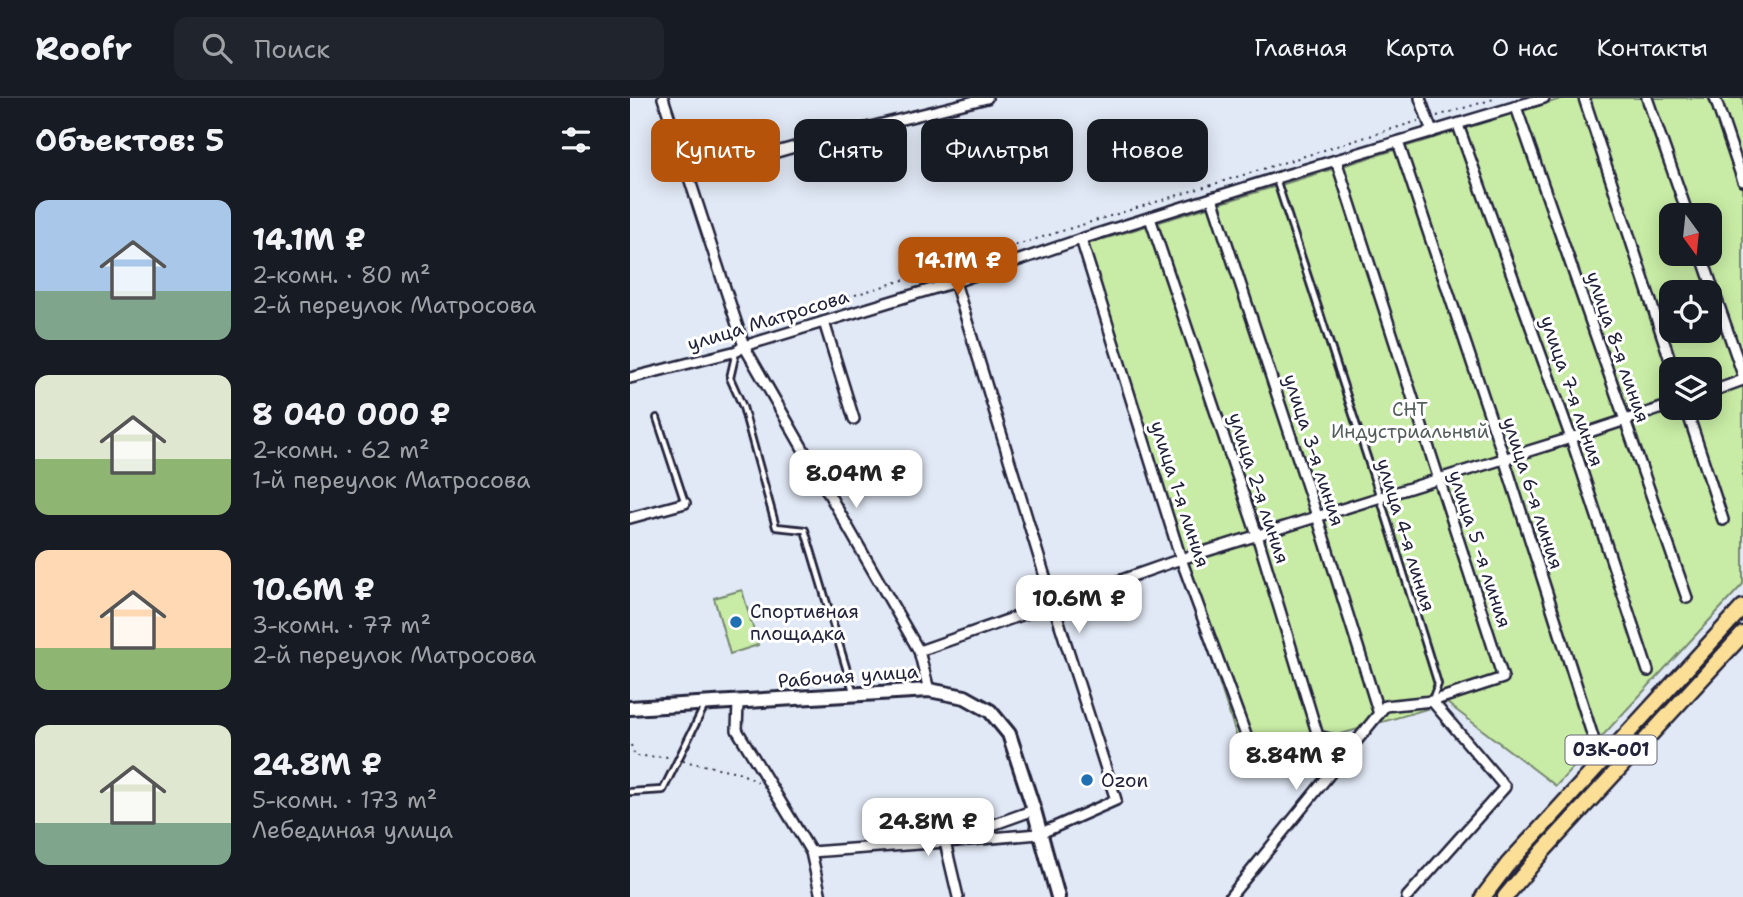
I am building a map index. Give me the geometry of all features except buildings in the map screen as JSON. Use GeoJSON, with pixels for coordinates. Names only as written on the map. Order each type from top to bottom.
{"type":"FeatureCollection","features":[{"type":"Feature","properties":{"kind":"main road","name":"03К-001"},"geometry":{"type":"LineString","coordinates":[[1483,897],[1508,864],[1743,607]]}},
{"type":"Feature","properties":{"kind":"main road","name":"03К-001"},"geometry":{"type":"LineString","coordinates":[[1508,893],[1743,634]]}},
{"type":"Feature","properties":{"kind":"main road","name":"Рабочая улица"},"geometry":{"type":"LineString","coordinates":[[630,708],[929,690],[965,697],[990,711],[1009,734],[1058,897]]}},
{"type":"Feature","properties":{"kind":"street"},"geometry":{"type":"LineString","coordinates":[[663,98],[670,119]]}},
{"type":"Feature","properties":{"kind":"street"},"geometry":{"type":"LineString","coordinates":[[780,151],[987,98]]}},
{"type":"Feature","properties":{"kind":"street"},"geometry":{"type":"LineString","coordinates":[[1420,98],[1432,132]]}},
{"type":"Feature","properties":{"kind":"street","name":"улица Матросова"},"geometry":{"type":"LineString","coordinates":[[630,378],[741,349],[1212,198],[1544,98]]}},
{"type":"Feature","properties":{"kind":"street"},"geometry":{"type":"LineString","coordinates":[[1584,98],[1669,357]]}},
{"type":"Feature","properties":{"kind":"street"},"geometry":{"type":"LineString","coordinates":[[1647,98],[1684,203]]}},
{"type":"Feature","properties":{"kind":"street"},"geometry":{"type":"LineString","coordinates":[[1715,98],[1743,181]]}},
{"type":"Feature","properties":{"kind":"street","name":"улица 8-я линия"},"geometry":{"type":"LineString","coordinates":[[1517,107],[1687,598]]}},
{"type":"Feature","properties":{"kind":"street","name":"улица 7-я линия"},"geometry":{"type":"LineString","coordinates":[[1458,125],[1571,438],[1648,671]]}},
{"type":"Feature","properties":{"kind":"street","name":"улица 6-я линия"},"geometry":{"type":"LineString","coordinates":[[1398,142],[1504,458],[1593,737]]}},
{"type":"Feature","properties":{"kind":"street","name":"улица 5 -я линия"},"geometry":{"type":"LineString","coordinates":[[1336,160],[1503,678],[1432,701]]}},
{"type":"Feature","properties":{"kind":"street"},"geometry":{"type":"LineString","coordinates":[[691,182],[741,349],[919,651],[929,690]]}},
{"type":"Feature","properties":{"kind":"street","name":"улица 3-я линия"},"geometry":{"type":"LineString","coordinates":[[1212,198],[1382,710]]}},
{"type":"Feature","properties":{"kind":"street","name":"улица 2-я линия"},"geometry":{"type":"LineString","coordinates":[[1150,218],[1257,535],[1318,736],[1354,745]]}},
{"type":"Feature","properties":{"kind":"street","name":"улица 1-я линия"},"geometry":{"type":"LineString","coordinates":[[1081,239],[1181,559],[1254,757]]}},
{"type":"Feature","properties":{"kind":"street"},"geometry":{"type":"LineString","coordinates":[[1705,266],[1743,378],[1722,388]]}},
{"type":"Feature","properties":{"kind":"street"},"geometry":{"type":"LineString","coordinates":[[811,852],[1039,834],[1116,800],[955,282]]}},
{"type":"Feature","properties":{"kind":"street"},"geometry":{"type":"LineString","coordinates":[[824,322],[854,419]]}},
{"type":"Feature","properties":{"kind":"street"},"geometry":{"type":"LineString","coordinates":[[919,651],[1181,559],[1659,409]]}},
{"type":"Feature","properties":{"kind":"street"},"geometry":{"type":"LineString","coordinates":[[1690,420],[1723,520]]}},
{"type":"Feature","properties":{"kind":"street"},"geometry":{"type":"LineString","coordinates":[[630,518],[685,503]]}},
{"type":"Feature","properties":{"kind":"street"},"geometry":{"type":"LineString","coordinates":[[1230,897],[1382,710],[1432,701],[1505,787],[1407,897]]}},
{"type":"Feature","properties":{"kind":"street"},"geometry":{"type":"LineString","coordinates":[[738,703],[737,730],[811,852],[821,897]]}},
{"type":"Feature","properties":{"kind":"street"},"geometry":{"type":"LineString","coordinates":[[945,842],[1034,810]]}},
{"type":"Feature","properties":{"kind":"street"},"geometry":{"type":"LineString","coordinates":[[945,842],[958,897]]}},
{"type":"Feature","properties":{"kind":"lane","name":"улица 4-я линия"},"geometry":{"type":"LineString","coordinates":[[1276,178],[1438,684],[1432,701]]}},
{"type":"Feature","properties":{"kind":"lane"},"geometry":{"type":"LineString","coordinates":[[741,349],[730,379],[743,407],[776,527],[805,530],[854,694]]}},
{"type":"Feature","properties":{"kind":"lane"},"geometry":{"type":"LineString","coordinates":[[657,418],[685,503]]}},
{"type":"Feature","properties":{"kind":"lane"},"geometry":{"type":"LineString","coordinates":[[630,792],[663,790],[706,704]]}},
{"type":"Feature","properties":{"kind":"path"},"geometry":{"type":"LineString","coordinates":[[1432,117],[1497,98]]}},
{"type":"Feature","properties":{"kind":"path"},"geometry":{"type":"LineString","coordinates":[[747,329],[1419,121]]}},
{"type":"Feature","properties":{"kind":"path"},"geometry":{"type":"LineString","coordinates":[[631,745],[635,756],[674,757]]}},
{"type":"Feature","properties":{"kind":"path"},"geometry":{"type":"LineString","coordinates":[[680,760],[738,772],[774,791]]}},
{"type":"Feature","properties":{"kind":"green space","name":"СНТ Индустриальный"},"geometry":{"type":"Polygon","coordinates":[[[1564,98],[1743,98],[1743,584],[1556,786],[1447,703],[1245,762],[1078,247],[1564,98]]]}},
{"type":"Feature","properties":{"kind":"green space","name":"Спортивная площадка"},"geometry":{"type":"Polygon","coordinates":[[[742,590],[758,645],[730,654],[714,598],[742,590]]]}},
{"type":"Feature","properties":{"kind":"place","name":"Спортивная площадка"},"geometry":{"type":"Point","coordinates":[736,622]}},
{"type":"Feature","properties":{"kind":"place","name":"Ozon"},"geometry":{"type":"Point","coordinates":[1087,780]}}]}
